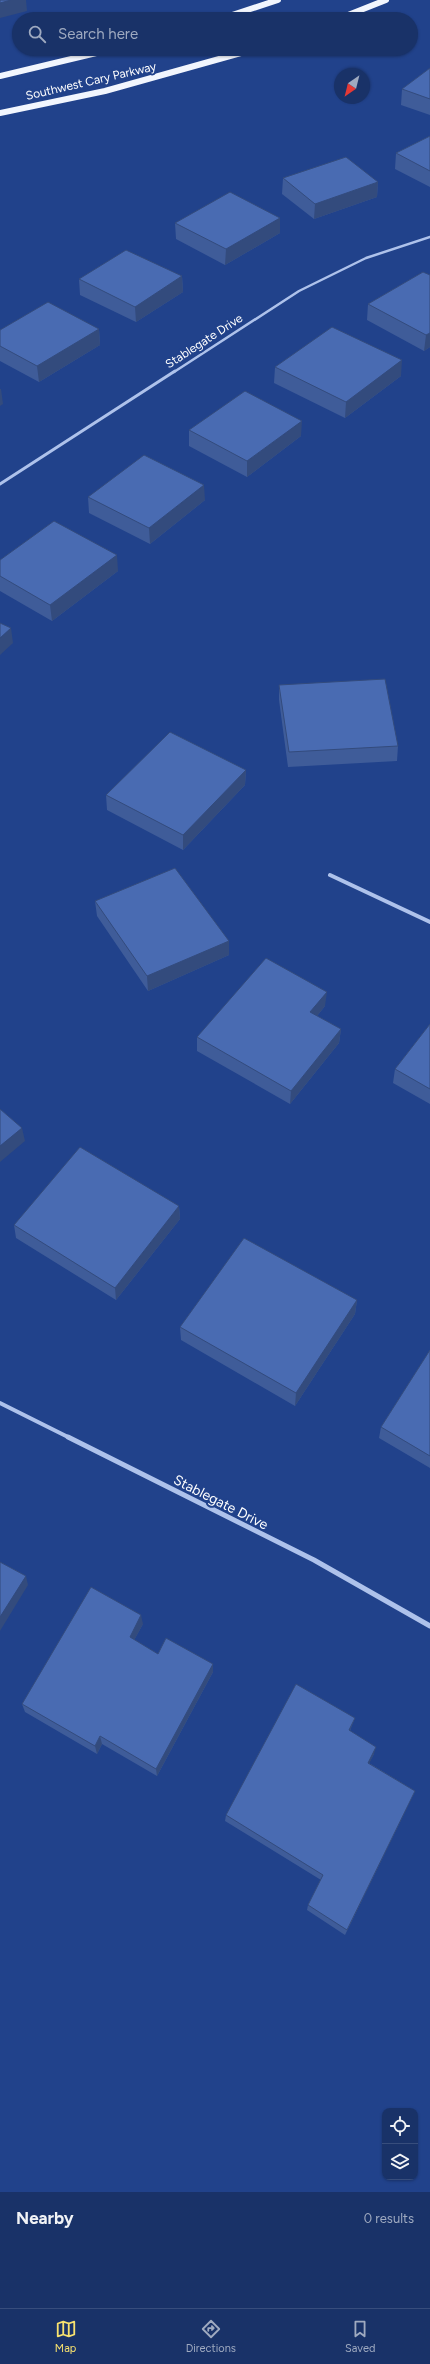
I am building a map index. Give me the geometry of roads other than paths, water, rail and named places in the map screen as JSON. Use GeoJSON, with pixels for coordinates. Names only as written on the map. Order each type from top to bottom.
{"type":"FeatureCollection","features":[{"type":"Feature","properties":{"kind":"main road"},"geometry":{"type":"LineString","coordinates":[[241,12],[278,0]]}},
{"type":"Feature","properties":{"kind":"main road"},"geometry":{"type":"LineString","coordinates":[[356,12],[386,0]]}},
{"type":"Feature","properties":{"kind":"main road","name":"Southwest Cary Parkway"},"geometry":{"type":"LineString","coordinates":[[0,76],[84,56]]}},
{"type":"Feature","properties":{"kind":"main road","name":"Southwest Cary Parkway"},"geometry":{"type":"LineString","coordinates":[[0,113],[105,91],[230,56]]}},
{"type":"Feature","properties":{"kind":"street","name":"Stablegate Drive"},"geometry":{"type":"LineString","coordinates":[[0,484],[299,291],[366,258],[430,237]]}},
{"type":"Feature","properties":{"kind":"street"},"geometry":{"type":"LineString","coordinates":[[330,875],[430,922]]}},
{"type":"Feature","properties":{"kind":"street","name":"Stablegate Drive"},"geometry":{"type":"LineString","coordinates":[[0,1403],[314,1560],[430,1626]]}}]}
